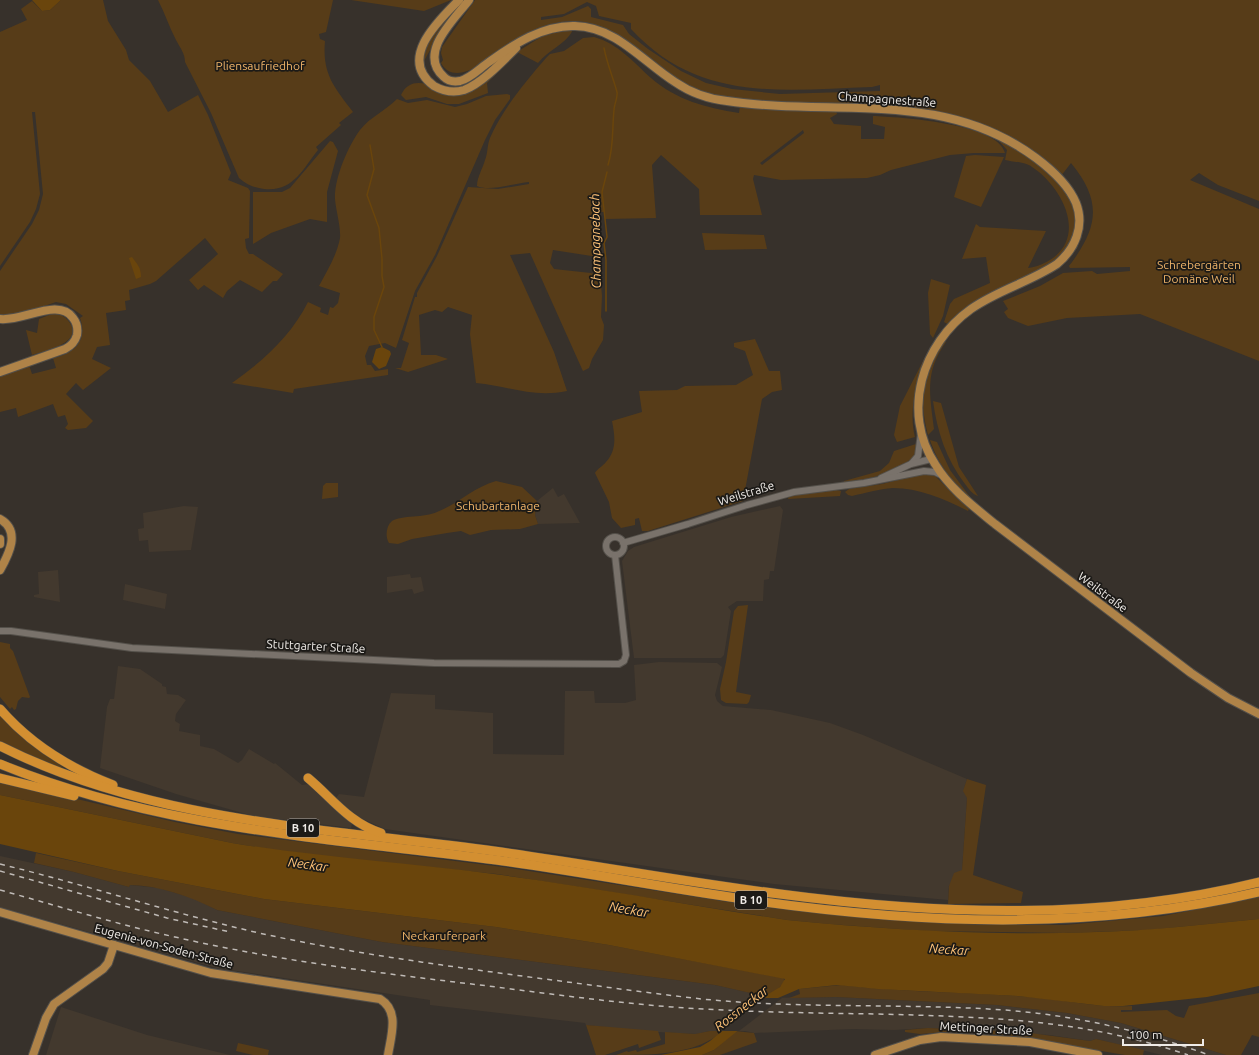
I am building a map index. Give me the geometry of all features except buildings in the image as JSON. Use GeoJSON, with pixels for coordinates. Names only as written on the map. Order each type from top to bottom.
{"type":"FeatureCollection","features":[{"type":"Feature","properties":{"kind":"highway"},"geometry":{"type":"LineString","coordinates":[[0,709],[32,741],[64,763],[96,778],[177,806]]}},
{"type":"Feature","properties":{"kind":"highway","name":"B 10"},"geometry":{"type":"LineString","coordinates":[[0,746],[40,765],[85,782],[177,806],[272,823],[548,858],[778,894],[846,902],[936,908],[1024,911],[1106,907],[1183,898],[1259,882]]}},
{"type":"Feature","properties":{"kind":"highway","name":"B 10"},"geometry":{"type":"LineString","coordinates":[[0,764],[64,787],[156,811],[275,834],[516,863],[771,903],[886,915],[987,920],[1087,918],[1176,908],[1259,892]]}},
{"type":"Feature","properties":{"kind":"highway"},"geometry":{"type":"LineString","coordinates":[[0,778],[112,805],[156,811]]}},
{"type":"Feature","properties":{"kind":"highway"},"geometry":{"type":"LineString","coordinates":[[308,778],[355,821],[371,829],[402,839]]}},
{"type":"Feature","properties":{"kind":"main road","name":"Champagnestraße"},"geometry":{"type":"LineString","coordinates":[[459,0],[426,36],[421,50],[422,69],[427,79],[436,87],[448,91],[462,90],[479,80],[522,41]]}},
{"type":"Feature","properties":{"kind":"main road","name":"Champagnestraße"},"geometry":{"type":"LineString","coordinates":[[469,0],[439,40],[434,53],[435,64],[442,76],[449,80],[456,81],[468,77],[504,51],[543,31],[567,26],[589,27],[615,37],[674,82],[692,92],[710,98],[744,103],[918,112],[964,121],[996,134],[1024,150],[1048,167],[1066,186],[1075,202],[1079,220],[1078,234],[1070,251],[1053,267],[1004,290],[964,314],[947,331],[930,356],[921,384],[918,410],[922,449],[931,459]]}},
{"type":"Feature","properties":{"kind":"main road"},"geometry":{"type":"LineString","coordinates":[[0,319],[21,318],[58,309],[66,311],[72,315],[76,322],[77,330],[75,340],[68,348],[0,372]]}},
{"type":"Feature","properties":{"kind":"main road","name":"Weilstraße"},"geometry":{"type":"LineString","coordinates":[[931,459],[943,476],[965,499],[1000,529],[1191,673],[1228,698],[1259,714]]}},
{"type":"Feature","properties":{"kind":"main road"},"geometry":{"type":"LineString","coordinates":[[0,519],[10,529],[12,536],[11,546],[0,570]]}},
{"type":"Feature","properties":{"kind":"main road"},"geometry":{"type":"LineString","coordinates":[[0,539],[0,544]]}},
{"type":"Feature","properties":{"kind":"main road","name":"Eugenie-von-Soden-Straße"},"geometry":{"type":"LineString","coordinates":[[0,912],[223,975],[375,997],[383,1001],[390,1009],[393,1019],[388,1055]]}},
{"type":"Feature","properties":{"kind":"main road"},"geometry":{"type":"LineString","coordinates":[[33,1055],[51,1007],[61,997],[103,969],[108,963],[114,945]]}},
{"type":"Feature","properties":{"kind":"main road","name":"Mettinger Straße"},"geometry":{"type":"LineString","coordinates":[[875,1055],[920,1040],[941,1036],[1030,1042],[1098,1055]]}},
{"type":"Feature","properties":{"kind":"street"},"geometry":{"type":"LineString","coordinates":[[911,464],[918,458],[922,449]]}},
{"type":"Feature","properties":{"kind":"street"},"geometry":{"type":"LineString","coordinates":[[915,472],[931,459]]}},
{"type":"Feature","properties":{"kind":"street","name":"Weilstraße"},"geometry":{"type":"LineString","coordinates":[[878,480],[911,464],[931,459]]}},
{"type":"Feature","properties":{"kind":"street","name":"Weilstraße"},"geometry":{"type":"LineString","coordinates":[[623,543],[785,494],[878,480],[915,472],[931,471],[943,476]]}},
{"type":"Feature","properties":{"kind":"street"},"geometry":{"type":"LineString","coordinates":[[617,537],[623,543],[622,552],[615,555],[607,551],[607,542],[612,538],[617,537]]}},
{"type":"Feature","properties":{"kind":"street","name":"Stuttgarter Straße"},"geometry":{"type":"LineString","coordinates":[[0,628],[132,648],[191,652],[499,665],[617,665],[623,662],[626,655],[615,555]]}},
{"type":"Feature","properties":{"kind":"street","name":"Stuttgarter Straße"},"geometry":{"type":"LineString","coordinates":[[0,631],[8,630]]}},
{"type":"Feature","properties":{"kind":"shaded area"},"geometry":{"type":"Polygon","coordinates":[[[553,488],[558,497],[564,494],[580,523],[538,524],[535,515],[537,501],[553,488]]]}},
{"type":"Feature","properties":{"kind":"shaded area"},"geometry":{"type":"Polygon","coordinates":[[[184,506],[198,507],[191,550],[149,552],[148,540],[139,541],[138,529],[144,528],[143,513],[184,506]]]}},
{"type":"Feature","properties":{"kind":"shaded area"},"geometry":{"type":"Polygon","coordinates":[[[780,506],[783,510],[774,571],[770,571],[769,579],[764,580],[763,601],[737,601],[728,607],[731,611],[724,655],[721,658],[634,658],[622,561],[628,551],[634,547],[731,517],[780,506]]]}},
{"type":"Feature","properties":{"kind":"shaded area"},"geometry":{"type":"Polygon","coordinates":[[[58,570],[60,602],[34,597],[34,595],[39,594],[38,572],[58,570]]]}},
{"type":"Feature","properties":{"kind":"shaded area"},"geometry":{"type":"Polygon","coordinates":[[[410,574],[411,578],[421,577],[424,591],[414,594],[412,589],[387,593],[387,577],[410,574]]]}},
{"type":"Feature","properties":{"kind":"shaded area"},"geometry":{"type":"Polygon","coordinates":[[[125,584],[167,594],[165,609],[123,600],[125,584]]]}},
{"type":"Feature","properties":{"kind":"shaded area"},"geometry":{"type":"Polygon","coordinates":[[[659,662],[717,663],[722,667],[715,695],[717,701],[723,706],[771,710],[830,723],[863,735],[967,779],[964,789],[967,798],[962,871],[949,886],[948,900],[774,884],[385,829],[358,817],[336,798],[339,794],[364,797],[391,693],[435,695],[435,709],[493,713],[493,754],[564,755],[565,691],[594,691],[595,703],[625,703],[636,700],[634,665],[659,662]]]}},
{"type":"Feature","properties":{"kind":"shaded area"},"geometry":{"type":"Polygon","coordinates":[[[118,666],[140,669],[162,684],[162,686],[166,687],[167,694],[178,695],[186,700],[176,714],[175,721],[180,724],[179,731],[200,735],[200,746],[214,749],[238,763],[242,760],[249,749],[274,764],[275,763],[302,785],[309,784],[352,824],[351,828],[253,816],[176,794],[100,768],[107,707],[110,699],[114,699],[118,666]]]}},
{"type":"Feature","properties":{"kind":"shaded area"},"geometry":{"type":"Polygon","coordinates":[[[0,856],[74,872],[129,887],[130,885],[159,888],[196,899],[217,910],[382,942],[715,985],[756,994],[757,998],[836,997],[997,1005],[1067,1013],[1121,1023],[1226,1055],[1162,1055],[1096,1039],[1090,1041],[1049,1035],[928,1028],[754,1033],[745,1031],[710,1031],[696,1034],[638,1031],[586,1025],[585,1023],[430,1005],[430,1000],[217,968],[0,907],[0,856]]]}},
{"type":"Feature","properties":{"kind":"shaded area"},"geometry":{"type":"Polygon","coordinates":[[[61,1007],[147,1035],[230,1055],[46,1055],[61,1007]]]}},
{"type":"Feature","properties":{"kind":"green space"},"geometry":{"type":"Polygon","coordinates":[[[61,0],[103,0],[108,21],[126,50],[129,60],[150,81],[168,112],[198,95],[208,115],[231,173],[228,180],[248,188],[250,191],[249,238],[245,239],[246,248],[249,254],[253,254],[283,274],[277,281],[273,281],[262,292],[240,280],[227,291],[223,298],[204,285],[198,290],[189,280],[218,254],[205,238],[156,281],[129,290],[130,300],[125,301],[126,310],[106,313],[110,345],[97,347],[92,359],[111,368],[83,390],[76,383],[66,394],[93,421],[86,428],[68,430],[65,428],[68,424],[65,415],[58,417],[53,404],[18,417],[16,408],[0,412],[0,377],[29,365],[32,374],[56,368],[53,358],[73,350],[81,340],[82,326],[80,318],[83,316],[66,304],[56,302],[15,316],[0,315],[0,271],[32,224],[39,210],[43,194],[35,112],[32,112],[40,194],[36,209],[30,222],[0,266],[0,32],[27,20],[21,9],[32,1],[42,11],[50,10],[61,0]]]}},
{"type":"Feature","properties":{"kind":"green space","name":"Pliensaufriedhof"},"geometry":{"type":"Polygon","coordinates":[[[158,0],[333,0],[326,32],[319,34],[320,39],[325,41],[325,62],[331,80],[353,112],[339,123],[341,125],[316,147],[318,150],[302,172],[290,183],[274,189],[264,189],[251,186],[239,178],[211,113],[185,62],[183,53],[158,0]]]}},
{"type":"Feature","properties":{"kind":"green space"},"geometry":{"type":"Polygon","coordinates":[[[351,0],[451,0],[424,11],[351,0]]]}},
{"type":"Feature","properties":{"kind":"green space","name":"Schrebergärten Domäne Weil"},"geometry":{"type":"Polygon","coordinates":[[[475,0],[1259,0],[1259,201],[1218,185],[1199,173],[1190,180],[1259,209],[1259,361],[1140,314],[1067,318],[1028,326],[1008,318],[1004,312],[1008,309],[1003,301],[1040,286],[1063,273],[1092,271],[1097,274],[1130,271],[1130,267],[1070,268],[1069,266],[1086,239],[1091,227],[1093,215],[1092,203],[1088,190],[1081,177],[1071,163],[1061,176],[1014,141],[988,126],[950,114],[920,109],[749,101],[718,97],[691,87],[675,78],[628,42],[612,32],[595,25],[577,21],[557,23],[531,31],[516,39],[482,64],[470,70],[458,73],[449,71],[441,63],[443,60],[441,53],[442,47],[475,0]],[[587,2],[564,14],[541,17],[541,20],[562,17],[588,6],[591,9],[591,17],[623,25],[629,34],[648,49],[681,71],[706,83],[732,89],[780,94],[880,91],[880,85],[872,87],[806,90],[743,87],[713,81],[685,70],[657,53],[631,29],[631,23],[599,16],[596,6],[587,2]]]}},
{"type":"Feature","properties":{"kind":"green space"},"geometry":{"type":"Polygon","coordinates":[[[450,14],[424,61],[425,52],[431,34],[450,14]]]}},
{"type":"Feature","properties":{"kind":"green space"},"geometry":{"type":"Polygon","coordinates":[[[573,30],[566,40],[542,58],[538,63],[517,52],[544,35],[573,30]]]}},
{"type":"Feature","properties":{"kind":"green space"},"geometry":{"type":"Polygon","coordinates":[[[594,37],[603,40],[625,54],[661,86],[692,102],[715,109],[739,113],[740,106],[836,110],[837,114],[830,118],[834,124],[861,126],[861,139],[884,139],[885,127],[873,124],[873,116],[924,120],[967,128],[985,135],[998,143],[1005,153],[950,155],[891,170],[880,175],[867,178],[781,180],[754,175],[753,179],[762,215],[700,215],[699,189],[661,155],[652,165],[656,218],[605,219],[604,212],[597,212],[598,257],[553,250],[550,263],[554,269],[600,274],[602,296],[601,317],[604,325],[603,340],[592,359],[589,368],[583,371],[530,253],[510,255],[554,352],[567,391],[543,393],[521,391],[476,383],[470,334],[472,315],[448,307],[442,312],[435,310],[419,315],[421,355],[436,355],[448,359],[408,372],[395,368],[401,368],[409,343],[402,340],[415,297],[417,297],[417,293],[437,256],[468,187],[482,188],[477,186],[477,183],[486,157],[489,141],[495,127],[508,106],[538,67],[550,54],[564,51],[583,38],[594,37]],[[803,130],[760,163],[762,165],[804,133],[803,130]],[[529,182],[502,187],[483,188],[498,189],[529,184],[529,182]]]}},
{"type":"Feature","properties":{"kind":"green space"},"geometry":{"type":"Polygon","coordinates":[[[500,67],[501,69],[487,83],[488,93],[459,104],[447,104],[426,97],[406,100],[401,95],[411,84],[418,83],[432,86],[453,95],[500,67]]]}},
{"type":"Feature","properties":{"kind":"green space"},"geometry":{"type":"Polygon","coordinates":[[[510,95],[510,99],[495,120],[485,140],[435,255],[415,291],[396,348],[385,343],[369,346],[365,356],[367,365],[371,365],[375,371],[388,369],[388,375],[294,389],[293,393],[232,383],[255,366],[285,337],[308,302],[321,308],[320,312],[328,315],[330,307],[333,308],[338,303],[340,293],[319,286],[339,244],[340,229],[335,191],[339,173],[355,137],[364,125],[397,99],[408,103],[427,100],[455,107],[486,96],[510,95]]]}},
{"type":"Feature","properties":{"kind":"green space"},"geometry":{"type":"Polygon","coordinates":[[[1000,139],[1042,167],[1061,185],[1068,195],[1075,210],[1076,224],[1072,240],[1057,260],[949,325],[944,322],[950,304],[954,299],[990,283],[986,257],[962,259],[976,224],[980,227],[1046,231],[1028,268],[1035,267],[1053,258],[1063,248],[1068,236],[1069,223],[1066,210],[1052,185],[1029,165],[1005,160],[1007,150],[999,141],[1000,139]]]}},
{"type":"Feature","properties":{"kind":"green space"},"geometry":{"type":"Polygon","coordinates":[[[330,141],[333,142],[338,151],[327,192],[327,222],[310,219],[271,233],[253,244],[253,192],[282,192],[290,188],[330,141]]]}},
{"type":"Feature","properties":{"kind":"green space"},"geometry":{"type":"Polygon","coordinates":[[[975,155],[1004,157],[981,207],[954,197],[966,156],[975,155]]]}},
{"type":"Feature","properties":{"kind":"green space"},"geometry":{"type":"Polygon","coordinates":[[[702,233],[764,235],[767,249],[705,250],[702,233]]]}},
{"type":"Feature","properties":{"kind":"green space"},"geometry":{"type":"Polygon","coordinates":[[[931,279],[950,285],[943,316],[933,338],[930,334],[928,293],[931,279]]]}},
{"type":"Feature","properties":{"kind":"green space"},"geometry":{"type":"Polygon","coordinates":[[[54,313],[63,316],[70,323],[73,330],[71,336],[61,345],[32,355],[26,330],[37,333],[39,319],[54,313]]]}},
{"type":"Feature","properties":{"kind":"green space"},"geometry":{"type":"Polygon","coordinates":[[[755,339],[769,371],[780,371],[782,390],[772,392],[762,399],[743,501],[648,531],[642,531],[639,518],[635,519],[635,525],[621,528],[612,518],[609,502],[595,473],[610,457],[614,448],[612,421],[642,412],[639,391],[677,390],[685,386],[736,385],[753,375],[745,351],[734,347],[734,343],[755,339]]]}},
{"type":"Feature","properties":{"kind":"green space"},"geometry":{"type":"Polygon","coordinates":[[[944,341],[946,342],[939,353],[931,374],[930,394],[934,429],[928,435],[923,408],[923,397],[932,365],[944,341]]]}},
{"type":"Feature","properties":{"kind":"green space"},"geometry":{"type":"Polygon","coordinates":[[[924,359],[926,360],[914,398],[913,427],[915,437],[897,442],[894,435],[900,406],[924,359]]]}},
{"type":"Feature","properties":{"kind":"green space"},"geometry":{"type":"Polygon","coordinates":[[[933,401],[941,403],[959,467],[978,496],[972,493],[965,484],[948,455],[940,434],[933,401]]]}},
{"type":"Feature","properties":{"kind":"green space"},"geometry":{"type":"Polygon","coordinates":[[[930,440],[937,442],[950,470],[973,501],[952,481],[941,465],[930,440]]]}},
{"type":"Feature","properties":{"kind":"green space"},"geometry":{"type":"Polygon","coordinates":[[[916,444],[917,453],[910,460],[893,470],[874,477],[844,482],[880,471],[889,463],[894,451],[916,444]]]}},
{"type":"Feature","properties":{"kind":"green space"},"geometry":{"type":"Polygon","coordinates":[[[922,474],[935,476],[969,509],[968,511],[941,498],[903,488],[872,491],[852,496],[845,492],[849,489],[882,484],[922,474]]]}},
{"type":"Feature","properties":{"kind":"green space","name":"Schubartanlage"},"geometry":{"type":"Polygon","coordinates":[[[496,481],[522,487],[537,501],[535,515],[538,524],[520,529],[491,530],[470,535],[461,531],[412,539],[398,544],[389,543],[387,532],[388,526],[392,521],[401,518],[432,514],[445,509],[480,487],[496,481]]]}},
{"type":"Feature","properties":{"kind":"green space"},"geometry":{"type":"Polygon","coordinates":[[[326,483],[338,483],[338,497],[322,499],[323,486],[326,483]]]}},
{"type":"Feature","properties":{"kind":"green space"},"geometry":{"type":"Polygon","coordinates":[[[836,490],[841,491],[840,496],[788,499],[789,496],[836,490]]]}},
{"type":"Feature","properties":{"kind":"green space"},"geometry":{"type":"Polygon","coordinates":[[[748,605],[736,692],[751,695],[747,704],[726,703],[721,700],[720,689],[734,611],[738,606],[748,605]]]}},
{"type":"Feature","properties":{"kind":"green space"},"geometry":{"type":"Polygon","coordinates":[[[0,642],[10,644],[10,648],[13,651],[30,697],[22,697],[18,701],[16,709],[14,710],[12,707],[10,709],[0,697],[0,642]]]}},
{"type":"Feature","properties":{"kind":"green space"},"geometry":{"type":"Polygon","coordinates":[[[0,715],[30,744],[64,768],[54,766],[0,743],[0,715]]]}},
{"type":"Feature","properties":{"kind":"green space"},"geometry":{"type":"Polygon","coordinates":[[[967,779],[986,785],[973,875],[1023,892],[1021,903],[948,904],[949,886],[954,873],[962,870],[967,798],[963,791],[967,779]]]}},
{"type":"Feature","properties":{"kind":"green space"},"geometry":{"type":"Polygon","coordinates":[[[0,781],[175,822],[238,834],[503,867],[761,907],[874,919],[983,925],[1065,925],[1163,916],[1259,897],[1259,919],[1148,930],[1064,933],[926,931],[787,920],[497,874],[330,857],[232,843],[0,795],[0,781]]]}},
{"type":"Feature","properties":{"kind":"green space","name":"Neckaruferpark"},"geometry":{"type":"Polygon","coordinates":[[[36,853],[118,871],[264,899],[496,927],[609,945],[783,978],[785,981],[773,992],[761,998],[757,998],[755,994],[715,985],[382,942],[217,910],[185,896],[153,887],[130,885],[129,887],[34,863],[36,853]]]}},
{"type":"Feature","properties":{"kind":"green space"},"geometry":{"type":"Polygon","coordinates":[[[841,985],[907,991],[1032,997],[1103,1006],[1132,1006],[1132,1010],[1121,1010],[1121,1012],[1167,1010],[1176,1016],[1184,1018],[1189,1006],[1259,993],[1259,1037],[1252,1035],[1241,1055],[1226,1055],[1121,1023],[1067,1013],[997,1005],[836,997],[789,998],[800,994],[799,989],[841,985]]]}},
{"type":"Feature","properties":{"kind":"green space"},"geometry":{"type":"Polygon","coordinates":[[[586,1025],[658,1031],[661,1040],[639,1048],[638,1044],[605,1055],[596,1055],[586,1025]]]}},
{"type":"Feature","properties":{"kind":"green space"},"geometry":{"type":"Polygon","coordinates":[[[928,1028],[1023,1032],[1090,1041],[1096,1039],[1144,1050],[1143,1055],[1125,1055],[1013,1036],[956,1031],[920,1034],[905,1032],[905,1030],[928,1028]]]}},
{"type":"Feature","properties":{"kind":"green space"},"geometry":{"type":"Polygon","coordinates":[[[718,1031],[718,1035],[695,1047],[656,1054],[616,1055],[627,1051],[636,1050],[637,1052],[665,1044],[665,1032],[695,1034],[718,1031]]]}},
{"type":"Feature","properties":{"kind":"green space"},"geometry":{"type":"Polygon","coordinates":[[[735,1031],[754,1033],[757,1042],[720,1055],[702,1055],[714,1050],[735,1031]]]}},
{"type":"Feature","properties":{"kind":"green space"},"geometry":{"type":"Polygon","coordinates":[[[238,1043],[269,1050],[268,1055],[253,1055],[236,1051],[238,1043]]]}},
{"type":"Feature","properties":{"kind":"water"},"geometry":{"type":"Polygon","coordinates":[[[32,0],[61,0],[50,10],[42,11],[32,0]]]}},
{"type":"Feature","properties":{"kind":"water"},"geometry":{"type":"Polygon","coordinates":[[[132,257],[140,271],[141,277],[136,279],[129,258],[132,257]]]}},
{"type":"Feature","properties":{"kind":"water"},"geometry":{"type":"Polygon","coordinates":[[[382,347],[390,351],[391,354],[386,366],[379,369],[372,362],[376,349],[382,347]]]}},
{"type":"Feature","properties":{"kind":"water","name":"Neckar"},"geometry":{"type":"Polygon","coordinates":[[[0,795],[232,843],[297,852],[494,874],[787,920],[864,927],[980,933],[1057,933],[1137,930],[1259,919],[1259,986],[1207,997],[1123,1006],[1104,1006],[1018,996],[878,989],[837,985],[799,989],[778,998],[714,1050],[702,1055],[661,1055],[700,1047],[710,1041],[762,998],[780,987],[785,979],[609,945],[496,927],[264,899],[118,871],[0,844],[0,795]]]}},
{"type":"Feature","properties":{"kind":"pier"},"geometry":{"type":"Polygon","coordinates":[[[759,998],[782,998],[739,1031],[719,1031],[759,998]]]}},
{"type":"Feature","properties":{"kind":"waterway","name":"Champagnebach"},"geometry":{"type":"LineString","coordinates":[[604,48],[617,94],[614,108],[611,151],[608,165]]}},
{"type":"Feature","properties":{"kind":"waterway"},"geometry":{"type":"LineString","coordinates":[[370,145],[374,169],[367,195],[379,228],[384,287],[374,317],[374,330],[382,347]]}},
{"type":"Feature","properties":{"kind":"waterway","name":"Champagnebach"},"geometry":{"type":"LineString","coordinates":[[606,311],[606,260],[604,243],[607,237],[602,192],[607,172]]}},
{"type":"Feature","properties":{"kind":"railway"},"geometry":{"type":"LineString","coordinates":[[0,864],[234,927],[301,942],[402,959],[640,992],[702,999],[777,1004],[966,1008],[1030,1012],[1108,1025],[1184,1046],[1209,1055]]}},
{"type":"Feature","properties":{"kind":"railway"},"geometry":{"type":"LineString","coordinates":[[0,871],[167,918],[230,932]]}},
{"type":"Feature","properties":{"kind":"railway"},"geometry":{"type":"LineString","coordinates":[[0,890],[109,921],[175,937],[250,953],[365,971],[624,1003],[698,1009],[957,1017],[1034,1022],[1111,1034],[1149,1043],[1188,1055]]}},
{"type":"Feature","properties":{"kind":"water label","name":"Rossneckar"},"geometry":{"type":"Point","coordinates":[741,1008]}}]}
